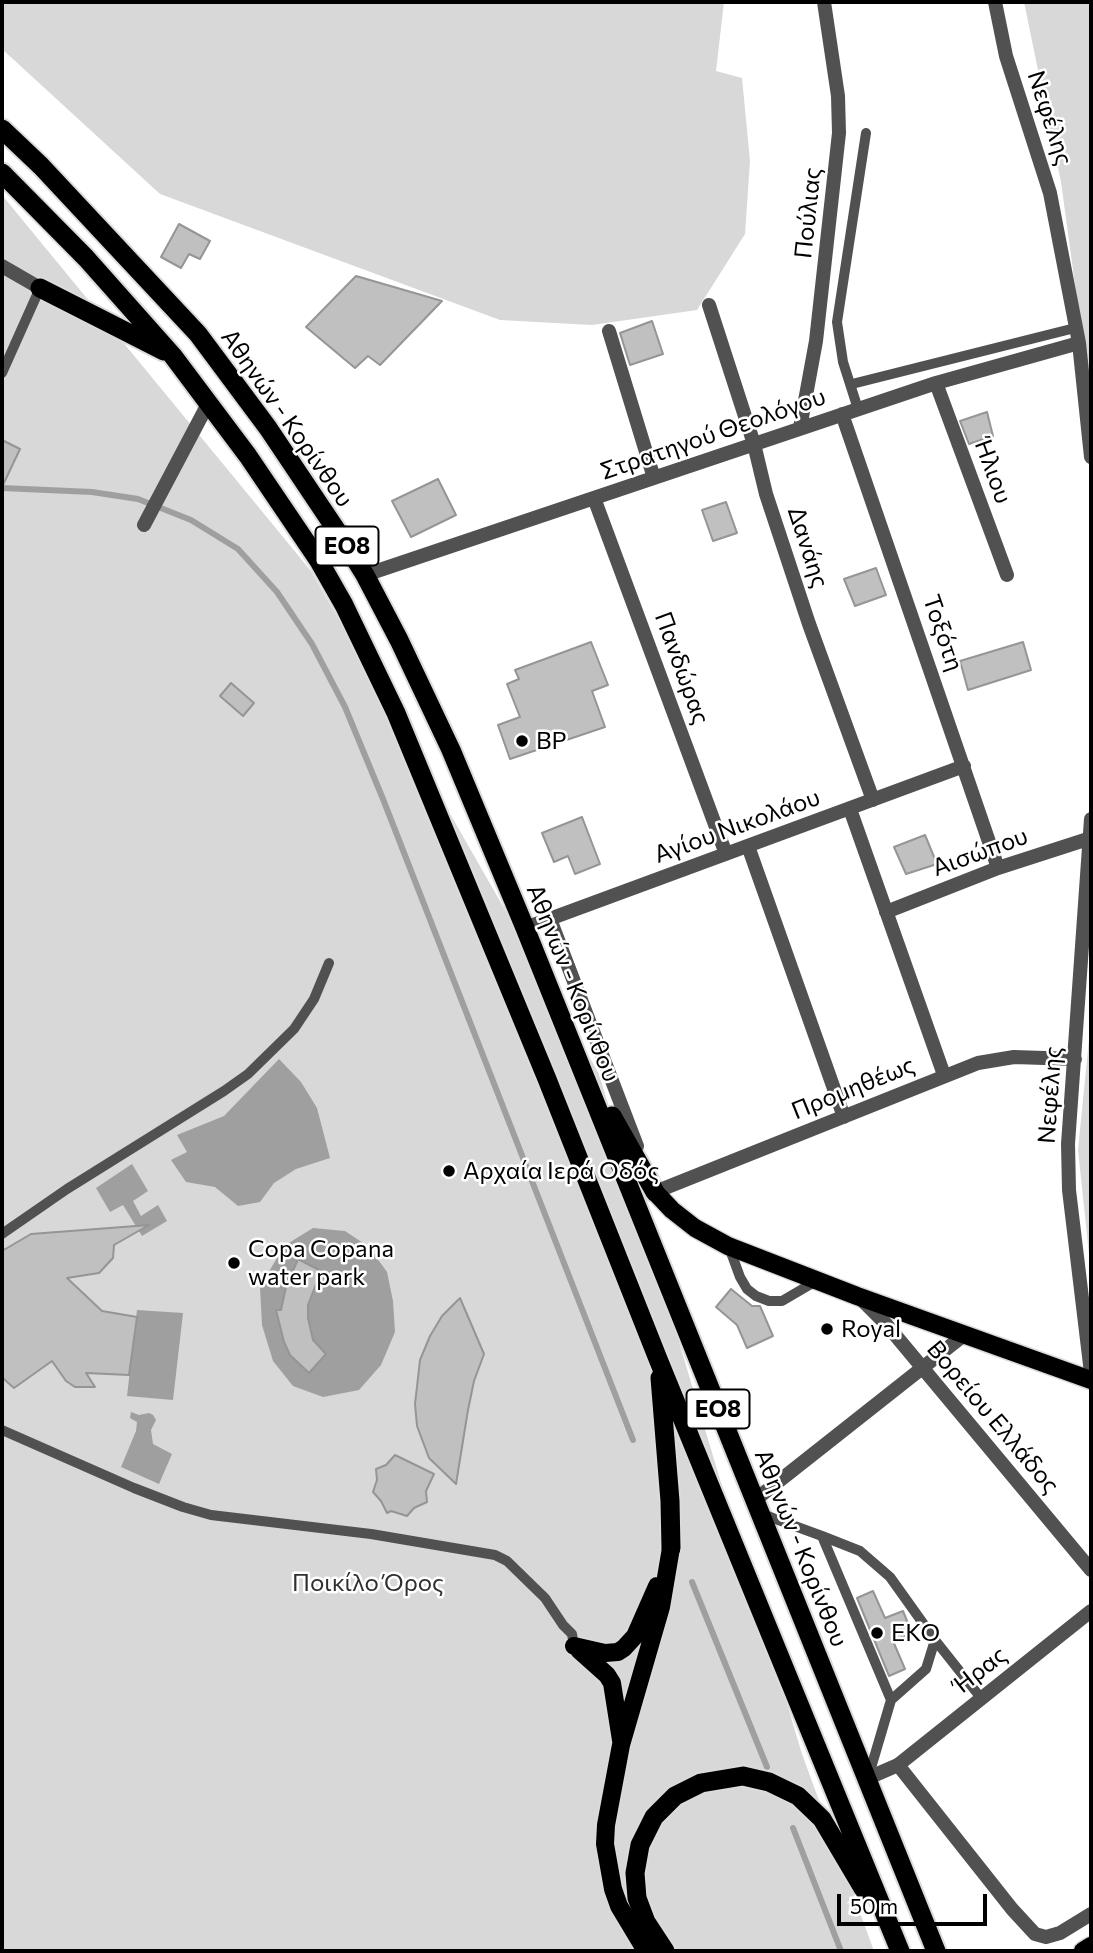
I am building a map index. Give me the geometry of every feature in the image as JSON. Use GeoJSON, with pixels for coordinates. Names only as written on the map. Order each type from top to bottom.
{"type":"FeatureCollection","features":[{"type":"Feature","properties":{"kind":"highway","name":"Αθηνών - Κορίνθου"},"geometry":{"type":"LineString","coordinates":[[2,129],[50,175],[198,334],[293,464],[365,575],[440,726],[525,928],[936,1951]]}},
{"type":"Feature","properties":{"kind":"highway","name":"ΕΟ8"},"geometry":{"type":"LineString","coordinates":[[2,173],[86,258],[173,356],[209,402],[319,561],[369,655],[396,713],[547,1079],[658,1359],[900,1951]]}},
{"type":"Feature","properties":{"kind":"highway"},"geometry":{"type":"LineString","coordinates":[[40,288],[173,356]]}},
{"type":"Feature","properties":{"kind":"highway"},"geometry":{"type":"LineString","coordinates":[[570,1040],[655,1192]]}},
{"type":"Feature","properties":{"kind":"highway"},"geometry":{"type":"LineString","coordinates":[[658,1359],[670,1502],[671,1548]]}},
{"type":"Feature","properties":{"kind":"highway"},"geometry":{"type":"LineString","coordinates":[[664,1951],[646,1922],[637,1898],[635,1873],[646,1832],[654,1816],[682,1793],[701,1783],[743,1776],[784,1787],[811,1806],[831,1833],[900,1951]]}},
{"type":"Feature","properties":{"kind":"main road"},"geometry":{"type":"LineString","coordinates":[[655,1192],[695,1228],[728,1246],[857,1296],[1091,1380]]}},
{"type":"Feature","properties":{"kind":"main road"},"geometry":{"type":"LineString","coordinates":[[574,1646],[611,1653],[618,1652],[629,1643],[648,1609],[671,1548]]}},
{"type":"Feature","properties":{"kind":"main road"},"geometry":{"type":"LineString","coordinates":[[646,1951],[619,1906],[608,1868],[606,1825],[621,1745],[662,1607],[671,1548]]}},
{"type":"Feature","properties":{"kind":"main road"},"geometry":{"type":"LineString","coordinates":[[574,1646],[607,1675],[612,1684],[621,1745]]}},
{"type":"Feature","properties":{"kind":"main road"},"geometry":{"type":"LineString","coordinates":[[1083,1951],[1091,1946]]}},
{"type":"Feature","properties":{"kind":"street","name":"Πούλιας"},"geometry":{"type":"LineString","coordinates":[[800,428],[816,341],[839,133],[838,96],[824,2]]}},
{"type":"Feature","properties":{"kind":"street","name":"Νεφέλης"},"geometry":{"type":"LineString","coordinates":[[995,2],[1006,56],[1050,193],[1079,344],[1091,457]]}},
{"type":"Feature","properties":{"kind":"street"},"geometry":{"type":"LineString","coordinates":[[2,266],[40,288]]}},
{"type":"Feature","properties":{"kind":"street","name":"Δανάης"},"geometry":{"type":"LineString","coordinates":[[709,305],[754,444],[766,495],[873,800]]}},
{"type":"Feature","properties":{"kind":"street"},"geometry":{"type":"LineString","coordinates":[[609,331],[654,478]]}},
{"type":"Feature","properties":{"kind":"street","name":"Στρατηγού Θεολόγου"},"geometry":{"type":"LineString","coordinates":[[365,575],[936,383],[1079,344]]}},
{"type":"Feature","properties":{"kind":"street","name":"Ήλιου"},"geometry":{"type":"LineString","coordinates":[[936,383],[1007,575]]}},
{"type":"Feature","properties":{"kind":"street"},"geometry":{"type":"LineString","coordinates":[[144,526],[209,402]]}},
{"type":"Feature","properties":{"kind":"street","name":"Τοξότη"},"geometry":{"type":"LineString","coordinates":[[842,414],[998,868]]}},
{"type":"Feature","properties":{"kind":"street","name":"Πανδώρας"},"geometry":{"type":"LineString","coordinates":[[594,498],[726,854]]}},
{"type":"Feature","properties":{"kind":"street","name":"Αγίου Νικολάου"},"geometry":{"type":"LineString","coordinates":[[525,928],[964,766]]}},
{"type":"Feature","properties":{"kind":"street"},"geometry":{"type":"LineString","coordinates":[[849,809],[944,1075]]}},
{"type":"Feature","properties":{"kind":"street","name":"Νεφέλης"},"geometry":{"type":"LineString","coordinates":[[1091,819],[1068,1143],[1069,1190],[1091,1373]]}},
{"type":"Feature","properties":{"kind":"street","name":"Αισώπου"},"geometry":{"type":"LineString","coordinates":[[886,912],[998,868],[1091,838]]}},
{"type":"Feature","properties":{"kind":"street"},"geometry":{"type":"LineString","coordinates":[[748,846],[844,1116]]}},
{"type":"Feature","properties":{"kind":"street"},"geometry":{"type":"LineString","coordinates":[[550,919],[655,1192]]}},
{"type":"Feature","properties":{"kind":"street","name":"Προμηθέως"},"geometry":{"type":"LineString","coordinates":[[655,1192],[978,1063],[1014,1057],[1075,1059]]}},
{"type":"Feature","properties":{"kind":"street","name":"Βορείου Ελλάδος"},"geometry":{"type":"LineString","coordinates":[[857,1296],[886,1324],[923,1367],[1091,1570]]}},
{"type":"Feature","properties":{"kind":"street"},"geometry":{"type":"LineString","coordinates":[[758,1507],[964,1335]]}},
{"type":"Feature","properties":{"kind":"street","name":"Ήρας"},"geometry":{"type":"LineString","coordinates":[[868,1778],[898,1765],[1091,1611]]}},
{"type":"Feature","properties":{"kind":"street"},"geometry":{"type":"LineString","coordinates":[[898,1765],[1035,1934],[1046,1937],[1060,1933],[1091,1914]]}},
{"type":"Feature","properties":{"kind":"lane"},"geometry":{"type":"LineString","coordinates":[[858,409],[844,362],[837,322],[866,133]]}},
{"type":"Feature","properties":{"kind":"lane"},"geometry":{"type":"LineString","coordinates":[[2,373],[40,288]]}},
{"type":"Feature","properties":{"kind":"lane"},"geometry":{"type":"LineString","coordinates":[[852,384],[1075,328]]}},
{"type":"Feature","properties":{"kind":"lane"},"geometry":{"type":"LineString","coordinates":[[2,1234],[67,1189],[248,1074],[294,1029],[314,999],[329,962]]}},
{"type":"Feature","properties":{"kind":"lane"},"geometry":{"type":"LineString","coordinates":[[728,1246],[747,1289],[769,1301],[782,1301],[811,1284],[827,1284]]}},
{"type":"Feature","properties":{"kind":"lane"},"geometry":{"type":"LineString","coordinates":[[2,1430],[146,1493],[211,1515],[370,1534],[495,1555],[507,1561],[545,1598],[562,1625],[572,1634],[574,1646]]}},
{"type":"Feature","properties":{"kind":"lane"},"geometry":{"type":"LineString","coordinates":[[758,1507],[860,1550],[890,1577],[981,1698]]}},
{"type":"Feature","properties":{"kind":"lane"},"geometry":{"type":"LineString","coordinates":[[822,1536],[891,1700]]}},
{"type":"Feature","properties":{"kind":"lane"},"geometry":{"type":"LineString","coordinates":[[868,1778],[891,1700],[926,1669],[935,1640]]}},
{"type":"Feature","properties":{"kind":"green space"},"geometry":{"type":"Polygon","coordinates":[[[2,2],[724,2],[716,71],[742,78],[750,161],[745,234],[697,310],[592,325],[500,320],[160,194],[2,49],[2,2]]]}},
{"type":"Feature","properties":{"kind":"green space"},"geometry":{"type":"Polygon","coordinates":[[[1024,2],[1091,2],[1091,402],[1061,182],[1024,2]]]}},
{"type":"Feature","properties":{"kind":"green space","name":"Ποικίλο Όρος"},"geometry":{"type":"Polygon","coordinates":[[[2,195],[311,571],[599,1074],[802,1754],[874,1951],[2,1951],[2,195]]]}},
{"type":"Feature","properties":{"kind":"green space"},"geometry":{"type":"Polygon","coordinates":[[[1091,1019],[1091,1273],[1078,1150],[1091,1019]]]}},
{"type":"Feature","properties":{"kind":"shaded area"},"geometry":{"type":"Polygon","coordinates":[[[279,1059],[301,1082],[317,1108],[330,1158],[296,1169],[274,1183],[260,1202],[238,1206],[215,1187],[186,1182],[171,1160],[187,1152],[177,1135],[224,1116],[279,1059]]]}},
{"type":"Feature","properties":{"kind":"shaded area"},"geometry":{"type":"Polygon","coordinates":[[[132,1164],[148,1191],[133,1201],[141,1216],[158,1205],[167,1221],[142,1236],[123,1205],[110,1212],[96,1188],[132,1164]]]}},
{"type":"Feature","properties":{"kind":"shaded area"},"geometry":{"type":"Polygon","coordinates":[[[313,1228],[345,1231],[369,1247],[387,1272],[393,1301],[395,1332],[381,1365],[359,1390],[323,1397],[293,1386],[273,1361],[262,1325],[260,1287],[284,1246],[313,1228]]]}},
{"type":"Feature","properties":{"kind":"shaded area"},"geometry":{"type":"Polygon","coordinates":[[[137,1310],[183,1313],[173,1400],[127,1396],[137,1310]]]}},
{"type":"Feature","properties":{"kind":"shaded area"},"geometry":{"type":"Polygon","coordinates":[[[131,1412],[153,1415],[156,1420],[151,1430],[153,1444],[172,1454],[159,1484],[121,1467],[136,1431],[137,1422],[130,1418],[131,1412]]]}},
{"type":"Feature","properties":{"kind":"building"},"geometry":{"type":"Polygon","coordinates":[[[179,224],[210,241],[200,259],[189,254],[181,268],[161,257],[179,224]]]}},
{"type":"Feature","properties":{"kind":"building"},"geometry":{"type":"Polygon","coordinates":[[[356,276],[442,301],[380,365],[368,356],[355,368],[306,327],[356,276]]]}},
{"type":"Feature","properties":{"kind":"building"},"geometry":{"type":"Polygon","coordinates":[[[652,321],[663,354],[630,365],[620,333],[652,321]]]}},
{"type":"Feature","properties":{"kind":"building"},"geometry":{"type":"Polygon","coordinates":[[[987,412],[993,436],[969,444],[960,421],[987,412]]]}},
{"type":"Feature","properties":{"kind":"building"},"geometry":{"type":"Polygon","coordinates":[[[2,440],[20,449],[2,487],[2,440]]]}},
{"type":"Feature","properties":{"kind":"building"},"geometry":{"type":"Polygon","coordinates":[[[438,479],[456,515],[411,537],[392,501],[438,479]]]}},
{"type":"Feature","properties":{"kind":"building"},"geometry":{"type":"Polygon","coordinates":[[[726,502],[737,533],[713,541],[702,510],[726,502]]]}},
{"type":"Feature","properties":{"kind":"building"},"geometry":{"type":"Polygon","coordinates":[[[876,568],[886,595],[855,606],[844,579],[876,568]]]}},
{"type":"Feature","properties":{"kind":"building"},"geometry":{"type":"Polygon","coordinates":[[[591,642],[608,685],[592,691],[605,727],[510,759],[498,725],[520,717],[507,684],[519,679],[515,670],[591,642]]]}},
{"type":"Feature","properties":{"kind":"building"},"geometry":{"type":"Polygon","coordinates":[[[1023,642],[1031,670],[968,690],[960,661],[1023,642]]]}},
{"type":"Feature","properties":{"kind":"building"},"geometry":{"type":"Polygon","coordinates":[[[231,683],[254,703],[243,716],[220,696],[231,683]]]}},
{"type":"Feature","properties":{"kind":"building"},"geometry":{"type":"Polygon","coordinates":[[[582,817],[600,864],[575,874],[568,856],[554,862],[542,833],[582,817]]]}},
{"type":"Feature","properties":{"kind":"building"},"geometry":{"type":"Polygon","coordinates":[[[925,835],[937,864],[906,874],[894,847],[925,835]]]}},
{"type":"Feature","properties":{"kind":"building"},"geometry":{"type":"Polygon","coordinates":[[[149,1225],[114,1245],[113,1258],[99,1273],[67,1278],[102,1311],[137,1317],[129,1375],[86,1373],[95,1387],[75,1387],[66,1381],[52,1361],[14,1388],[2,1377],[2,1251],[31,1234],[149,1225]]]}},
{"type":"Feature","properties":{"kind":"building"},"geometry":{"type":"Polygon","coordinates":[[[298,1259],[321,1271],[308,1305],[308,1318],[313,1340],[326,1354],[309,1373],[290,1355],[276,1310],[281,1310],[286,1287],[298,1259]]]}},
{"type":"Feature","properties":{"kind":"building"},"geometry":{"type":"Polygon","coordinates":[[[731,1289],[752,1306],[760,1306],[773,1336],[747,1348],[737,1325],[716,1307],[731,1289]]]}},
{"type":"Feature","properties":{"kind":"building"},"geometry":{"type":"Polygon","coordinates":[[[460,1298],[484,1354],[474,1381],[456,1484],[429,1458],[417,1426],[415,1404],[420,1360],[430,1336],[442,1316],[460,1298]]]}},
{"type":"Feature","properties":{"kind":"building"},"geometry":{"type":"Polygon","coordinates":[[[395,1455],[434,1474],[426,1491],[427,1502],[414,1508],[407,1516],[391,1511],[387,1513],[373,1492],[377,1480],[376,1469],[386,1465],[395,1455]]]}},
{"type":"Feature","properties":{"kind":"building"},"geometry":{"type":"Polygon","coordinates":[[[873,1591],[885,1618],[903,1611],[912,1633],[893,1641],[905,1669],[889,1676],[857,1598],[873,1591]]]}},
{"type":"Feature","properties":{"kind":"waterway"},"geometry":{"type":"LineString","coordinates":[[2,488],[92,492],[138,499],[191,520],[238,549],[277,592],[312,644],[345,707],[383,799],[633,1440]]}},
{"type":"Feature","properties":{"kind":"waterway"},"geometry":{"type":"LineString","coordinates":[[692,1582],[767,1767]]}},
{"type":"Feature","properties":{"kind":"waterway"},"geometry":{"type":"LineString","coordinates":[[793,1828],[841,1951]]}},
{"type":"Feature","properties":{"kind":"place","name":"BP"},"geometry":{"type":"Point","coordinates":[522,741]}},
{"type":"Feature","properties":{"kind":"place","name":"Αρχαία Ιερά Οδός"},"geometry":{"type":"Point","coordinates":[449,1171]}},
{"type":"Feature","properties":{"kind":"place","name":"Copa Copana water park"},"geometry":{"type":"Point","coordinates":[234,1263]}},
{"type":"Feature","properties":{"kind":"place","name":"Royal"},"geometry":{"type":"Point","coordinates":[827,1329]}},
{"type":"Feature","properties":{"kind":"place","name":"EKO"},"geometry":{"type":"Point","coordinates":[877,1633]}}]}
